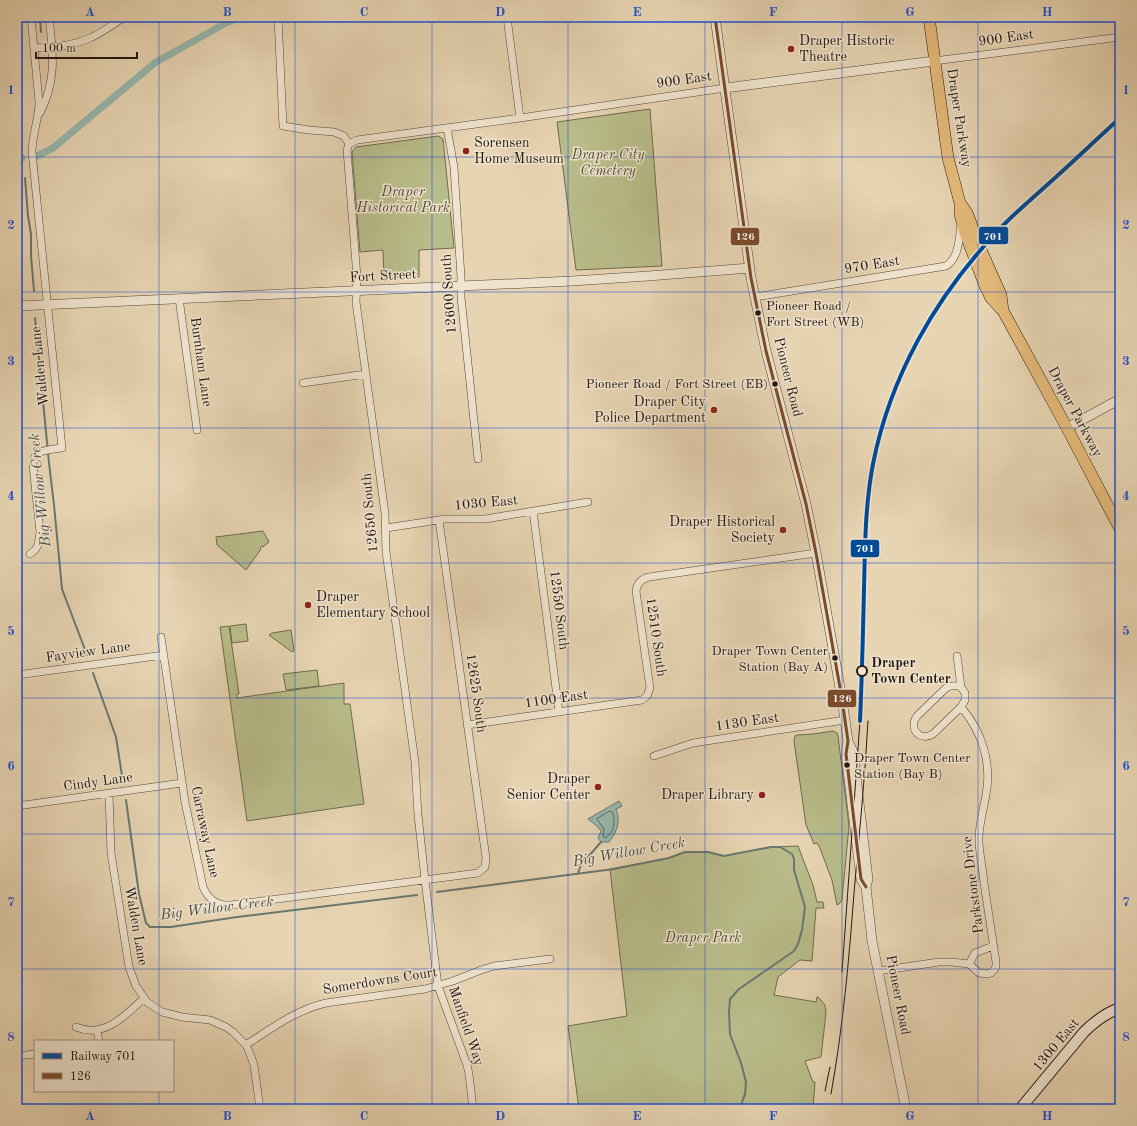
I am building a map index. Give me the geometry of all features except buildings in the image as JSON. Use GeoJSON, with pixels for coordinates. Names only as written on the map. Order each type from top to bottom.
{"type":"FeatureCollection","features":[{"type":"Feature","properties":{"kind":"main road","name":"Draper Parkway"},"geometry":{"type":"LineString","coordinates":[[929,17],[948,158],[960,203],[960,214],[964,233],[991,298],[1003,310],[1120,529]]}},
{"type":"Feature","properties":{"kind":"main road","name":"Draper Parkway"},"geometry":{"type":"LineString","coordinates":[[960,203],[967,213],[1001,295],[1003,310]]}},
{"type":"Feature","properties":{"kind":"main road","name":"1300 East"},"geometry":{"type":"LineString","coordinates":[[1020,1109],[1084,1032],[1093,1023],[1120,1008]]}},
{"type":"Feature","properties":{"kind":"street"},"geometry":{"type":"LineString","coordinates":[[31,17],[39,102],[37,119]]}},
{"type":"Feature","properties":{"kind":"street"},"geometry":{"type":"LineString","coordinates":[[37,119],[48,96],[52,80],[53,61],[49,17]]}},
{"type":"Feature","properties":{"kind":"street"},"geometry":{"type":"LineString","coordinates":[[34,48],[70,45],[86,40],[99,34],[124,17]]}},
{"type":"Feature","properties":{"kind":"street"},"geometry":{"type":"LineString","coordinates":[[278,17],[283,126],[334,132],[344,136],[349,144]]}},
{"type":"Feature","properties":{"kind":"street"},"geometry":{"type":"LineString","coordinates":[[507,17],[520,118]]}},
{"type":"Feature","properties":{"kind":"street","name":"Pioneer Road"},"geometry":{"type":"LineString","coordinates":[[716,17],[755,297],[766,351],[806,504],[816,553],[848,741],[846,754],[861,879],[866,887],[871,935],[906,1109]]}},
{"type":"Feature","properties":{"kind":"street","name":"900 East"},"geometry":{"type":"LineString","coordinates":[[349,144],[357,140],[725,88],[1120,37]]}},
{"type":"Feature","properties":{"kind":"street","name":"Walden Lane"},"geometry":{"type":"LineString","coordinates":[[30,554],[38,545],[40,532],[32,463],[35,456],[42,451],[59,449],[32,152],[37,119]]}},
{"type":"Feature","properties":{"kind":"street","name":"12600 South"},"geometry":{"type":"LineString","coordinates":[[447,128],[454,167],[461,297],[478,459]]}},
{"type":"Feature","properties":{"kind":"street","name":"12650 South"},"geometry":{"type":"LineString","coordinates":[[349,144],[347,150],[356,270],[356,302],[385,513],[386,552],[416,768],[417,807],[424,880]]}},
{"type":"Feature","properties":{"kind":"street","name":"970 East"},"geometry":{"type":"LineString","coordinates":[[755,297],[948,265],[956,255],[962,222]]}},
{"type":"Feature","properties":{"kind":"street","name":"Fort Street"},"geometry":{"type":"LineString","coordinates":[[17,306],[610,279],[750,268]]}},
{"type":"Feature","properties":{"kind":"street","name":"Burnham Lane"},"geometry":{"type":"LineString","coordinates":[[179,298],[197,430]]}},
{"type":"Feature","properties":{"kind":"street"},"geometry":{"type":"LineString","coordinates":[[303,383],[366,374]]}},
{"type":"Feature","properties":{"kind":"street"},"geometry":{"type":"LineString","coordinates":[[1067,428],[1120,398]]}},
{"type":"Feature","properties":{"kind":"street","name":"1030 East"},"geometry":{"type":"LineString","coordinates":[[386,528],[439,520],[485,519],[588,502]]}},
{"type":"Feature","properties":{"kind":"street","name":"12550 South"},"geometry":{"type":"LineString","coordinates":[[533,511],[560,712]]}},
{"type":"Feature","properties":{"kind":"street","name":"12625 South"},"geometry":{"type":"LineString","coordinates":[[439,520],[486,858],[486,864],[483,869]]}},
{"type":"Feature","properties":{"kind":"street","name":"12510 South"},"geometry":{"type":"LineString","coordinates":[[647,696],[650,688],[636,591],[642,580],[816,553]]}},
{"type":"Feature","properties":{"kind":"street","name":"Carraway Lane"},"geometry":{"type":"LineString","coordinates":[[161,637],[182,783],[203,887],[207,895],[214,901],[231,905],[475,874],[483,869]]}},
{"type":"Feature","properties":{"kind":"street","name":"Fayview Lane"},"geometry":{"type":"LineString","coordinates":[[17,675],[164,655]]}},
{"type":"Feature","properties":{"kind":"street"},"geometry":{"type":"LineString","coordinates":[[957,656],[961,687],[965,693],[964,704],[933,734],[925,737],[920,736],[914,729],[914,719],[946,688],[954,685],[961,687]]}},
{"type":"Feature","properties":{"kind":"street","name":"1100 East"},"geometry":{"type":"LineString","coordinates":[[467,725],[638,701],[647,696]]}},
{"type":"Feature","properties":{"kind":"street","name":"Parkstone Drive"},"geometry":{"type":"LineString","coordinates":[[961,707],[974,725],[983,745],[986,757],[988,782],[980,820],[979,844],[993,946],[975,953],[969,964]]}},
{"type":"Feature","properties":{"kind":"street","name":"1130 East"},"geometry":{"type":"LineString","coordinates":[[654,756],[693,743],[845,720]]}},
{"type":"Feature","properties":{"kind":"street","name":"Cindy Lane"},"geometry":{"type":"LineString","coordinates":[[17,806],[182,783]]}},
{"type":"Feature","properties":{"kind":"street","name":"Walden Lane"},"geometry":{"type":"LineString","coordinates":[[109,794],[111,853],[128,961],[133,980],[144,998],[157,1009],[167,1014],[210,1020],[218,1023],[233,1032],[246,1045],[254,1065],[260,1109]]}},
{"type":"Feature","properties":{"kind":"street","name":"Manfield Way"},"geometry":{"type":"LineString","coordinates":[[424,880],[438,986],[467,1065],[474,1109]]}},
{"type":"Feature","properties":{"kind":"street"},"geometry":{"type":"LineString","coordinates":[[878,971],[939,962],[952,962],[969,964],[979,973],[987,974],[994,970],[996,962],[993,946]]}},
{"type":"Feature","properties":{"kind":"street","name":"Somerdowns Court"},"geometry":{"type":"LineString","coordinates":[[246,1045],[292,1015],[313,1006],[425,989],[438,986],[494,966],[550,959]]}},
{"type":"Feature","properties":{"kind":"street"},"geometry":{"type":"LineString","coordinates":[[76,1027],[87,1031],[97,1031],[109,1026],[116,1022],[144,998]]}},
{"type":"Feature","properties":{"kind":"street"},"geometry":{"type":"LineString","coordinates":[[97,1031],[99,1040]]}},
{"type":"Feature","properties":{"kind":"street"},"geometry":{"type":"LineString","coordinates":[[17,1056],[34,1054]]}},
{"type":"Feature","properties":{"kind":"green space","name":"Draper City Cemetery"},"geometry":{"type":"Polygon","coordinates":[[[650,109],[662,266],[576,270],[557,122],[650,109]]]}},
{"type":"Feature","properties":{"kind":"green space","name":"Draper Historical Park"},"geometry":{"type":"Polygon","coordinates":[[[438,136],[443,139],[454,248],[419,250],[419,277],[384,278],[383,250],[360,252],[352,152],[356,147],[438,136]]]}},
{"type":"Feature","properties":{"kind":"green space"},"geometry":{"type":"Polygon","coordinates":[[[263,531],[269,542],[260,548],[261,549],[246,570],[217,545],[216,537],[263,531]]]}},
{"type":"Feature","properties":{"kind":"green space"},"geometry":{"type":"Polygon","coordinates":[[[246,624],[248,641],[232,643],[230,626],[246,624]]]}},
{"type":"Feature","properties":{"kind":"green space"},"geometry":{"type":"Polygon","coordinates":[[[229,626],[239,694],[237,694],[237,698],[344,683],[344,704],[350,704],[364,804],[247,821],[220,627],[229,626]]]}},
{"type":"Feature","properties":{"kind":"green space"},"geometry":{"type":"Polygon","coordinates":[[[291,630],[294,651],[292,652],[269,635],[272,633],[291,630]]]}},
{"type":"Feature","properties":{"kind":"green space"},"geometry":{"type":"Polygon","coordinates":[[[317,670],[319,686],[286,690],[283,674],[317,670]]]}},
{"type":"Feature","properties":{"kind":"green space"},"geometry":{"type":"Polygon","coordinates":[[[833,731],[837,733],[838,736],[849,826],[842,900],[837,905],[832,880],[819,846],[817,843],[814,844],[806,825],[794,741],[795,736],[797,735],[833,731]]]}},
{"type":"Feature","properties":{"kind":"green space","name":"Draper Park"},"geometry":{"type":"Polygon","coordinates":[[[798,846],[813,885],[817,902],[823,902],[824,908],[816,908],[812,961],[800,960],[778,977],[774,995],[816,1002],[818,997],[825,1005],[826,1013],[821,1057],[805,1061],[813,1082],[815,1082],[813,1109],[579,1109],[568,1026],[627,1016],[610,869],[669,858],[685,852],[708,852],[724,856],[771,847],[798,846]]]}},
{"type":"Feature","properties":{"kind":"water"},"geometry":{"type":"Polygon","coordinates":[[[619,801],[622,806],[616,809],[618,822],[616,830],[609,842],[601,842],[598,838],[601,831],[588,819],[619,801]]]}},
{"type":"Feature","properties":{"kind":"waterway","name":"Big Willow Creek"},"geometry":{"type":"LineString","coordinates":[[40,17],[41,32]]}},
{"type":"Feature","properties":{"kind":"waterway"},"geometry":{"type":"LineString","coordinates":[[37,156],[53,148],[156,62],[226,23],[241,17]]}},
{"type":"Feature","properties":{"kind":"waterway"},"geometry":{"type":"LineString","coordinates":[[17,158],[22,158]]}},
{"type":"Feature","properties":{"kind":"waterway","name":"Big Willow Creek"},"geometry":{"type":"LineString","coordinates":[[25,178],[31,234],[34,291]]}},
{"type":"Feature","properties":{"kind":"waterway","name":"Big Willow Creek"},"geometry":{"type":"LineString","coordinates":[[35,318],[62,589],[87,655]]}},
{"type":"Feature","properties":{"kind":"waterway","name":"Big Willow Creek"},"geometry":{"type":"LineString","coordinates":[[93,673],[116,737],[123,782]]}},
{"type":"Feature","properties":{"kind":"waterway","name":"Big Willow Creek"},"geometry":{"type":"LineString","coordinates":[[126,800],[139,894],[146,923],[150,927],[171,927],[237,917],[417,895]]}},
{"type":"Feature","properties":{"kind":"waterway"},"geometry":{"type":"LineString","coordinates":[[578,873],[581,865],[601,842]]}},
{"type":"Feature","properties":{"kind":"waterway","name":"Big Willow Creek"},"geometry":{"type":"LineString","coordinates":[[437,892],[614,869],[669,858],[685,852],[708,852],[724,856],[771,847],[780,847],[792,854],[794,859],[794,870],[805,907],[802,930],[798,944],[794,951],[739,989],[730,999],[730,1034],[741,1063],[746,1082],[745,1094],[741,1105],[737,1109]]}},
{"type":"Feature","properties":{"kind":"tram line"},"geometry":{"type":"LineString","coordinates":[[842,972],[860,721]]}},
{"type":"Feature","properties":{"kind":"tram line"},"geometry":{"type":"LineString","coordinates":[[831,1094],[839,1044],[848,968],[864,786],[868,721]]}},
{"type":"Feature","properties":{"kind":"tram line"},"geometry":{"type":"LineString","coordinates":[[825,1091],[830,1067]]}},
{"type":"Feature","properties":{"kind":"rail line","name":"701"},"geometry":{"type":"LineString","coordinates":[[860,721],[865,542],[868,495],[873,464],[881,432],[891,400],[903,370],[918,340],[935,312],[973,259],[1010,219],[1120,118]]}},
{"type":"Feature","properties":{"kind":"transit line","name":"126"},"geometry":{"type":"LineString","coordinates":[[715,17],[751,278],[766,351],[806,504],[816,553],[842,699],[848,741],[846,754],[861,879],[866,887]]}},
{"type":"Feature","properties":{"kind":"place","name":"Draper Historic Theatre"},"geometry":{"type":"Point","coordinates":[791,49]}},
{"type":"Feature","properties":{"kind":"place","name":"Sorensen Home Museum"},"geometry":{"type":"Point","coordinates":[466,151]}},
{"type":"Feature","properties":{"kind":"place","name":"Pioneer Road / Fort Street (WB)"},"geometry":{"type":"Point","coordinates":[758,313]}},
{"type":"Feature","properties":{"kind":"place","name":"Pioneer Road / Fort Street (EB)"},"geometry":{"type":"Point","coordinates":[775,384]}},
{"type":"Feature","properties":{"kind":"place","name":"Draper City Police Department"},"geometry":{"type":"Point","coordinates":[714,410]}},
{"type":"Feature","properties":{"kind":"place","name":"Draper Historical Society"},"geometry":{"type":"Point","coordinates":[783,530]}},
{"type":"Feature","properties":{"kind":"place","name":"Draper Elementary School"},"geometry":{"type":"Point","coordinates":[308,605]}},
{"type":"Feature","properties":{"kind":"place","name":"Draper Town Center Station (Bay A)"},"geometry":{"type":"Point","coordinates":[835,658]}},
{"type":"Feature","properties":{"kind":"place","name":"Draper Town Center"},"geometry":{"type":"Point","coordinates":[862,671]}},
{"type":"Feature","properties":{"kind":"place","name":"Draper Town Center Station (Bay B)"},"geometry":{"type":"Point","coordinates":[847,765]}},
{"type":"Feature","properties":{"kind":"place","name":"Draper Senior Center"},"geometry":{"type":"Point","coordinates":[598,787]}},
{"type":"Feature","properties":{"kind":"place","name":"Draper Library"},"geometry":{"type":"Point","coordinates":[762,795]}}]}
